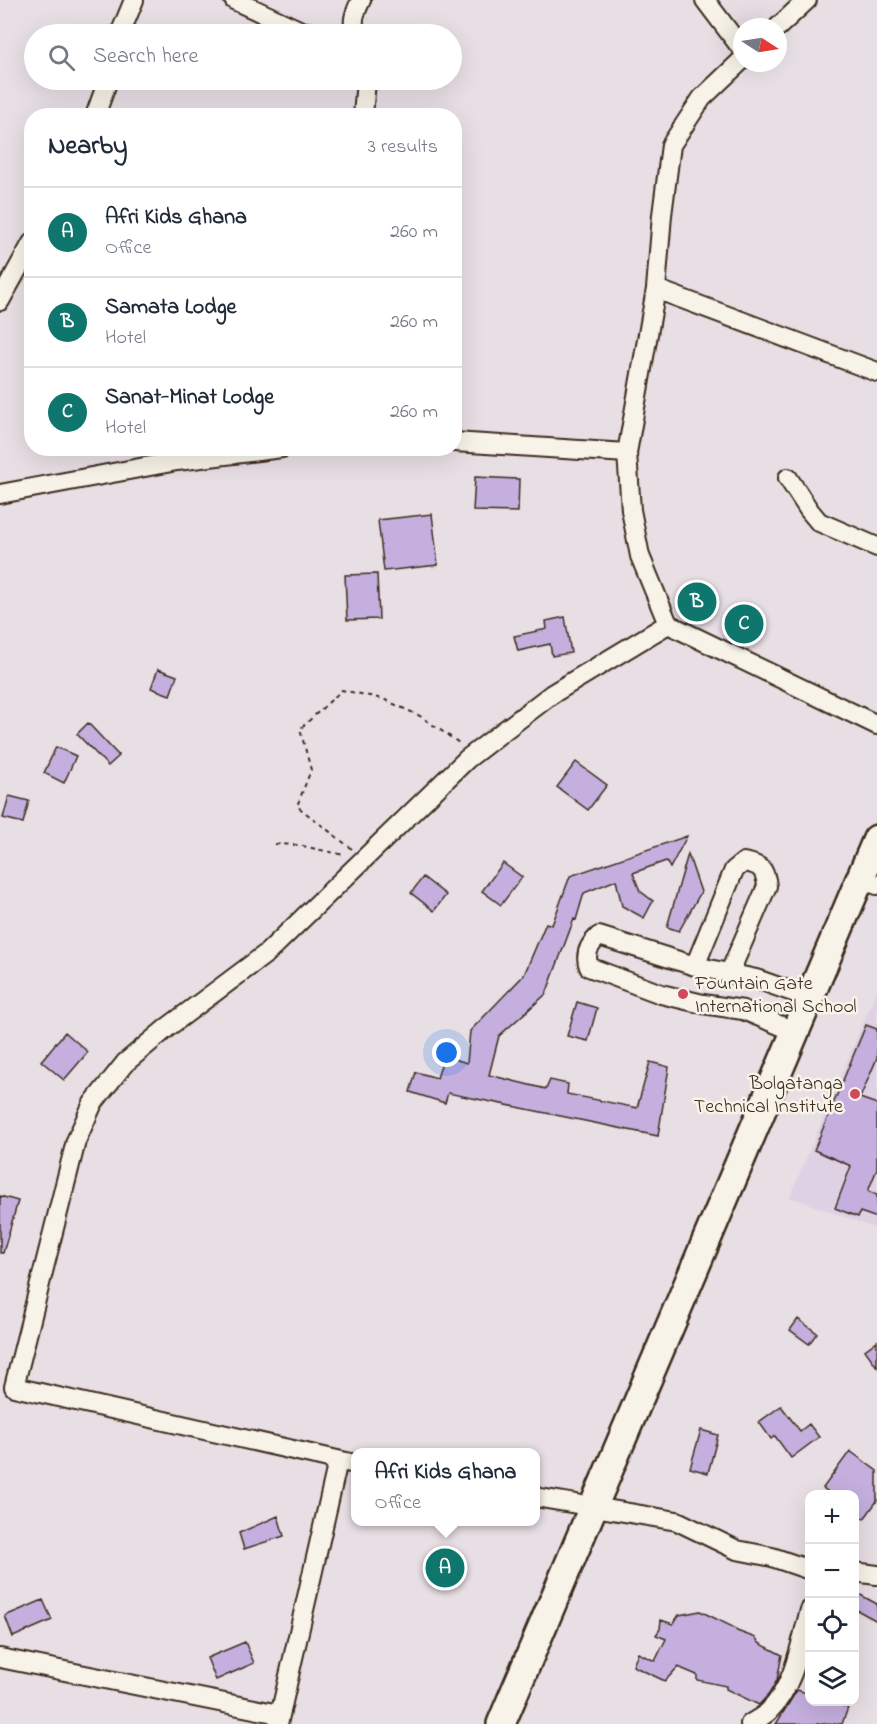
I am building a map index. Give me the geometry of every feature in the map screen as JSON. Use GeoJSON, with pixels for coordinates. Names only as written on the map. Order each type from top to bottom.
{"type":"FeatureCollection","features":[{"type":"Feature","properties":{"kind":"highway"},"geometry":{"type":"LineString","coordinates":[[501,1724],[810,998],[868,881],[877,839]]}},
{"type":"Feature","properties":{"kind":"street"},"geometry":{"type":"LineString","coordinates":[[124,24],[134,0]]}},
{"type":"Feature","properties":{"kind":"street"},"geometry":{"type":"LineString","coordinates":[[234,0],[286,24]]}},
{"type":"Feature","properties":{"kind":"street"},"geometry":{"type":"LineString","coordinates":[[352,24],[353,17],[362,0]]}},
{"type":"Feature","properties":{"kind":"street"},"geometry":{"type":"LineString","coordinates":[[705,0],[733,37]]}},
{"type":"Feature","properties":{"kind":"street"},"geometry":{"type":"LineString","coordinates":[[787,19],[807,0]]}},
{"type":"Feature","properties":{"kind":"street"},"geometry":{"type":"LineString","coordinates":[[733,69],[702,98],[671,146],[656,289],[627,453],[631,510],[640,556],[668,624],[877,724]]}},
{"type":"Feature","properties":{"kind":"street"},"geometry":{"type":"LineString","coordinates":[[98,108],[104,90]]}},
{"type":"Feature","properties":{"kind":"street"},"geometry":{"type":"LineString","coordinates":[[364,108],[365,90]]}},
{"type":"Feature","properties":{"kind":"street"},"geometry":{"type":"LineString","coordinates":[[0,302],[24,258]]}},
{"type":"Feature","properties":{"kind":"street"},"geometry":{"type":"LineString","coordinates":[[656,289],[877,372]]}},
{"type":"Feature","properties":{"kind":"street"},"geometry":{"type":"LineString","coordinates":[[462,443],[627,453]]}},
{"type":"Feature","properties":{"kind":"street"},"geometry":{"type":"LineString","coordinates":[[0,494],[177,461],[217,456]]}},
{"type":"Feature","properties":{"kind":"street"},"geometry":{"type":"LineString","coordinates":[[788,478],[808,510],[819,522],[877,547]]}},
{"type":"Feature","properties":{"kind":"street"},"geometry":{"type":"LineString","coordinates":[[0,1658],[278,1719],[347,1462],[7,1386],[76,1141],[93,1103],[125,1063],[267,953],[467,759],[552,694],[668,624]]}},
{"type":"Feature","properties":{"kind":"street"},"geometry":{"type":"LineString","coordinates":[[695,966],[734,870],[744,862],[757,865],[766,874],[767,886],[729,974]]}},
{"type":"Feature","properties":{"kind":"street"},"geometry":{"type":"LineString","coordinates":[[796,1032],[743,1010],[661,994],[589,967],[585,958],[590,943],[599,936],[695,966],[756,979],[810,998]]}},
{"type":"Feature","properties":{"kind":"street"},"geometry":{"type":"LineString","coordinates":[[540,1498],[676,1521],[737,1551],[772,1557],[805,1568]]}},
{"type":"Feature","properties":{"kind":"street"},"geometry":{"type":"LineString","coordinates":[[859,1573],[877,1575]]}},
{"type":"Feature","properties":{"kind":"street"},"geometry":{"type":"LineString","coordinates":[[750,1724],[768,1712],[782,1695],[790,1677],[805,1627]]}},
{"type":"Feature","properties":{"kind":"path"},"geometry":{"type":"LineString","coordinates":[[366,859],[297,806],[311,770],[300,729],[342,690],[383,699],[420,716],[465,746]]}},
{"type":"Feature","properties":{"kind":"path"},"geometry":{"type":"LineString","coordinates":[[275,844],[298,845],[366,859]]}},
{"type":"Feature","properties":{"kind":"shaded area","name":"Bolgatanga Technical Institute"},"geometry":{"type":"Polygon","coordinates":[[[877,990],[877,1229],[790,1197],[877,990]]]}},
{"type":"Feature","properties":{"kind":"building"},"geometry":{"type":"Polygon","coordinates":[[[475,477],[519,479],[518,512],[473,511],[475,477]]]}},
{"type":"Feature","properties":{"kind":"building"},"geometry":{"type":"Polygon","coordinates":[[[432,514],[438,565],[384,571],[378,520],[432,514]]]}},
{"type":"Feature","properties":{"kind":"building"},"geometry":{"type":"Polygon","coordinates":[[[377,574],[379,619],[347,620],[345,575],[377,574]]]}},
{"type":"Feature","properties":{"kind":"building"},"geometry":{"type":"Polygon","coordinates":[[[565,617],[571,653],[552,656],[550,644],[518,651],[514,636],[547,629],[546,621],[565,617]]]}},
{"type":"Feature","properties":{"kind":"building"},"geometry":{"type":"Polygon","coordinates":[[[158,669],[177,676],[170,695],[151,688],[158,669]]]}},
{"type":"Feature","properties":{"kind":"building"},"geometry":{"type":"Polygon","coordinates":[[[88,723],[119,756],[108,766],[77,734],[88,723]]]}},
{"type":"Feature","properties":{"kind":"building"},"geometry":{"type":"Polygon","coordinates":[[[56,747],[76,756],[64,783],[44,773],[56,747]]]}},
{"type":"Feature","properties":{"kind":"building"},"geometry":{"type":"Polygon","coordinates":[[[576,762],[607,785],[588,810],[557,787],[576,762]]]}},
{"type":"Feature","properties":{"kind":"building"},"geometry":{"type":"Polygon","coordinates":[[[9,796],[29,801],[23,823],[3,818],[9,796]]]}},
{"type":"Feature","properties":{"kind":"building"},"geometry":{"type":"Polygon","coordinates":[[[687,836],[670,868],[666,861],[633,873],[640,891],[653,901],[644,918],[622,906],[616,880],[584,893],[576,920],[574,919],[546,994],[499,1036],[489,1075],[546,1089],[550,1080],[568,1084],[567,1094],[637,1108],[650,1062],[669,1067],[658,1136],[448,1093],[445,1103],[410,1092],[416,1072],[437,1078],[444,1056],[467,1063],[470,1031],[524,975],[546,923],[552,925],[570,876],[687,836]]]}},
{"type":"Feature","properties":{"kind":"building"},"geometry":{"type":"Polygon","coordinates":[[[688,854],[701,892],[679,931],[667,927],[688,854]]]}},
{"type":"Feature","properties":{"kind":"building"},"geometry":{"type":"Polygon","coordinates":[[[503,863],[522,877],[501,905],[482,891],[503,863]]]}},
{"type":"Feature","properties":{"kind":"building"},"geometry":{"type":"Polygon","coordinates":[[[423,877],[446,895],[434,911],[411,893],[423,877]]]}},
{"type":"Feature","properties":{"kind":"building"},"geometry":{"type":"Polygon","coordinates":[[[577,1002],[597,1008],[588,1041],[567,1036],[577,1002]]]}},
{"type":"Feature","properties":{"kind":"building","name":"Bolgatanga Technical Institute"},"geometry":{"type":"Polygon","coordinates":[[[866,1025],[877,1029],[877,1058],[860,1098],[877,1104],[877,1169],[868,1191],[877,1195],[877,1218],[860,1212],[858,1217],[835,1208],[851,1166],[814,1150],[866,1025]]]}},
{"type":"Feature","properties":{"kind":"building"},"geometry":{"type":"Polygon","coordinates":[[[65,1032],[88,1052],[64,1080],[41,1061],[65,1032]]]}},
{"type":"Feature","properties":{"kind":"building"},"geometry":{"type":"Polygon","coordinates":[[[0,1196],[18,1201],[3,1253],[0,1253],[0,1196]]]}},
{"type":"Feature","properties":{"kind":"building"},"geometry":{"type":"Polygon","coordinates":[[[798,1319],[817,1333],[809,1344],[790,1330],[798,1319]]]}},
{"type":"Feature","properties":{"kind":"building"},"geometry":{"type":"Polygon","coordinates":[[[877,1341],[877,1367],[865,1350],[877,1341]]]}},
{"type":"Feature","properties":{"kind":"building"},"geometry":{"type":"Polygon","coordinates":[[[781,1406],[800,1431],[809,1424],[819,1437],[791,1458],[775,1436],[771,1439],[759,1422],[781,1406]]]}},
{"type":"Feature","properties":{"kind":"building"},"geometry":{"type":"Polygon","coordinates":[[[701,1430],[718,1435],[708,1473],[690,1468],[701,1430]]]}},
{"type":"Feature","properties":{"kind":"building"},"geometry":{"type":"Polygon","coordinates":[[[850,1451],[877,1471],[877,1501],[864,1519],[859,1515],[859,1490],[826,1490],[823,1488],[850,1451]]]}},
{"type":"Feature","properties":{"kind":"building"},"geometry":{"type":"Polygon","coordinates":[[[278,1516],[284,1536],[244,1549],[239,1533],[278,1516]]]}},
{"type":"Feature","properties":{"kind":"building"},"geometry":{"type":"Polygon","coordinates":[[[859,1594],[877,1604],[877,1621],[859,1611],[859,1594]]]}},
{"type":"Feature","properties":{"kind":"building"},"geometry":{"type":"Polygon","coordinates":[[[43,1600],[52,1620],[13,1637],[5,1616],[43,1600]]]}},
{"type":"Feature","properties":{"kind":"building"},"geometry":{"type":"Polygon","coordinates":[[[700,1611],[737,1631],[756,1638],[759,1643],[782,1655],[777,1680],[759,1705],[726,1689],[726,1686],[697,1680],[697,1675],[678,1667],[665,1681],[633,1666],[638,1653],[655,1661],[666,1639],[656,1635],[660,1629],[661,1620],[673,1624],[679,1615],[700,1611]]]}},
{"type":"Feature","properties":{"kind":"building"},"geometry":{"type":"Polygon","coordinates":[[[245,1642],[254,1663],[216,1680],[207,1658],[245,1642]]]}},
{"type":"Feature","properties":{"kind":"building"},"geometry":{"type":"Polygon","coordinates":[[[797,1690],[805,1692],[805,1706],[848,1708],[842,1724],[776,1724],[797,1690]]]}},
{"type":"Feature","properties":{"kind":"place","name":"Samata Lodge"},"geometry":{"type":"Point","coordinates":[697,602]}},
{"type":"Feature","properties":{"kind":"place","name":"Sanat-Minat Lodge"},"geometry":{"type":"Point","coordinates":[744,624]}},
{"type":"Feature","properties":{"kind":"place","name":"Fountain Gate International School"},"geometry":{"type":"Point","coordinates":[683,994]}},
{"type":"Feature","properties":{"kind":"place","name":"Bolgatanga Technical Institute"},"geometry":{"type":"Point","coordinates":[855,1094]}},
{"type":"Feature","properties":{"kind":"place","name":"Afri Kids Ghana"},"geometry":{"type":"Point","coordinates":[445,1568]}}]}
